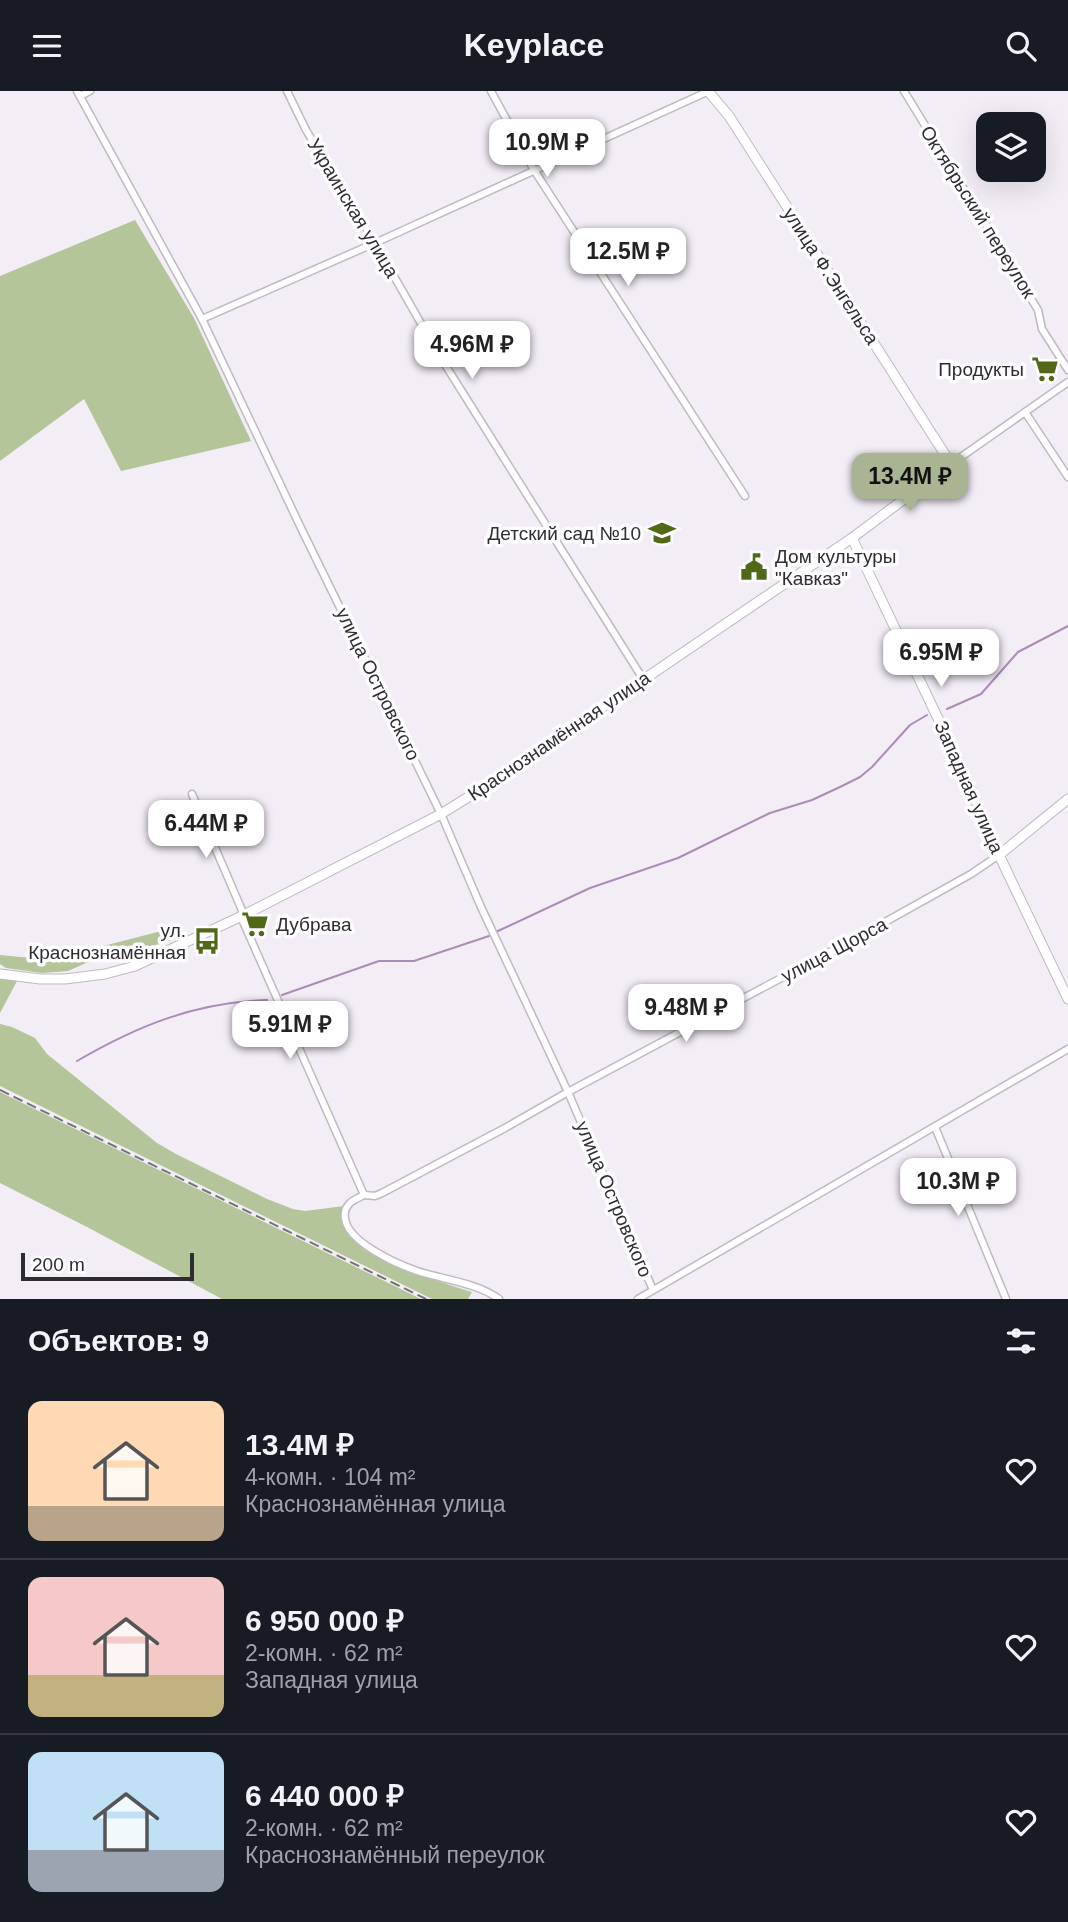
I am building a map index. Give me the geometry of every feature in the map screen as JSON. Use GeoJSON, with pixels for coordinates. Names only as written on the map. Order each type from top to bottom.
{"type":"FeatureCollection","features":[{"type":"Feature","properties":{"kind":"main road","name":"улица Ф.Энгельса"},"geometry":{"type":"LineString","coordinates":[[708,91],[729,116],[951,464]]}},
{"type":"Feature","properties":{"kind":"main road","name":"Краснознамённая улица"},"geometry":{"type":"LineString","coordinates":[[0,974],[65,979],[116,972],[147,961],[243,916],[441,814],[494,781],[852,538],[951,464]]}},
{"type":"Feature","properties":{"kind":"main road","name":"Западная улица"},"geometry":{"type":"LineString","coordinates":[[852,538],[1068,999]]}},
{"type":"Feature","properties":{"kind":"main road","name":"улица Щорса"},"geometry":{"type":"LineString","coordinates":[[999,855],[1068,799]]}},
{"type":"Feature","properties":{"kind":"street"},"geometry":{"type":"LineString","coordinates":[[78,93],[90,91]]}},
{"type":"Feature","properties":{"kind":"street","name":"Украинская улица"},"geometry":{"type":"LineString","coordinates":[[287,91],[306,130],[439,355],[643,679]]}},
{"type":"Feature","properties":{"kind":"street"},"geometry":{"type":"LineString","coordinates":[[491,91],[534,170],[745,496]]}},
{"type":"Feature","properties":{"kind":"street"},"geometry":{"type":"LineString","coordinates":[[202,319],[708,91]]}},
{"type":"Feature","properties":{"kind":"street","name":"Октябрьский переулок"},"geometry":{"type":"LineString","coordinates":[[904,91],[1038,310],[1042,330],[1068,370]]}},
{"type":"Feature","properties":{"kind":"street","name":"улица Островского"},"geometry":{"type":"LineString","coordinates":[[78,93],[202,319],[441,814],[481,908],[568,1091],[653,1290]]}},
{"type":"Feature","properties":{"kind":"street","name":"Краснознамённая улица"},"geometry":{"type":"LineString","coordinates":[[951,464],[1068,382]]}},
{"type":"Feature","properties":{"kind":"street"},"geometry":{"type":"LineString","coordinates":[[1025,412],[1068,477]]}},
{"type":"Feature","properties":{"kind":"street"},"geometry":{"type":"LineString","coordinates":[[192,794],[364,1195],[349,1203],[345,1216],[348,1228],[359,1240],[414,1270],[487,1291],[499,1299]]}},
{"type":"Feature","properties":{"kind":"street","name":"улица Щорса"},"geometry":{"type":"LineString","coordinates":[[364,1195],[376,1196],[505,1128],[568,1091],[869,931],[971,874],[999,855]]}},
{"type":"Feature","properties":{"kind":"street"},"geometry":{"type":"LineString","coordinates":[[638,1299],[1068,1049]]}},
{"type":"Feature","properties":{"kind":"street"},"geometry":{"type":"LineString","coordinates":[[935,1127],[1006,1299]]}},
{"type":"Feature","properties":{"kind":"green space"},"geometry":{"type":"Polygon","coordinates":[[[135,220],[194,318],[251,441],[121,471],[84,399],[0,461],[0,276],[135,220]]]}},
{"type":"Feature","properties":{"kind":"green space"},"geometry":{"type":"Polygon","coordinates":[[[173,928],[179,933],[176,939],[126,954],[93,960],[68,971],[42,973],[6,968],[0,964],[0,955],[57,958],[173,928]]]}},
{"type":"Feature","properties":{"kind":"green space"},"geometry":{"type":"Polygon","coordinates":[[[0,978],[17,981],[0,1013],[0,978]]]}},
{"type":"Feature","properties":{"kind":"green space"},"geometry":{"type":"Polygon","coordinates":[[[0,1024],[35,1038],[47,1054],[157,1143],[267,1199],[293,1209],[305,1211],[344,1206],[342,1223],[349,1235],[362,1247],[399,1267],[472,1292],[468,1299],[432,1299],[0,1086],[0,1024]]]}},
{"type":"Feature","properties":{"kind":"green space"},"geometry":{"type":"Polygon","coordinates":[[[0,1092],[421,1299],[222,1299],[0,1183],[0,1092]]]}},
{"type":"Feature","properties":{"kind":"waterway"},"geometry":{"type":"LineString","coordinates":[[947,709],[981,694],[1018,652],[1068,626]]}},
{"type":"Feature","properties":{"kind":"waterway"},"geometry":{"type":"LineString","coordinates":[[498,931],[590,888],[678,858],[770,813],[812,800],[860,777],[910,725],[927,715]]}},
{"type":"Feature","properties":{"kind":"waterway"},"geometry":{"type":"LineString","coordinates":[[282,995],[379,961],[414,961],[489,936]]}},
{"type":"Feature","properties":{"kind":"waterway"},"geometry":{"type":"LineString","coordinates":[[77,1061],[168,1018],[215,1006],[267,1000]]}},
{"type":"Feature","properties":{"kind":"railway"},"geometry":{"type":"LineString","coordinates":[[0,1090],[426,1299]]}},
{"type":"Feature","properties":{"kind":"place","name":"Продукты"},"geometry":{"type":"Point","coordinates":[1045,369]}},
{"type":"Feature","properties":{"kind":"place","name":"Детский сад №10"},"geometry":{"type":"Point","coordinates":[662,533]}},
{"type":"Feature","properties":{"kind":"place","name":"Дом культуры \"Кавказ\""},"geometry":{"type":"Point","coordinates":[754,567]}},
{"type":"Feature","properties":{"kind":"place","name":"Дубрава"},"geometry":{"type":"Point","coordinates":[255,924]}},
{"type":"Feature","properties":{"kind":"place","name":"ул. Краснознамённая"},"geometry":{"type":"Point","coordinates":[207,941]}}]}
